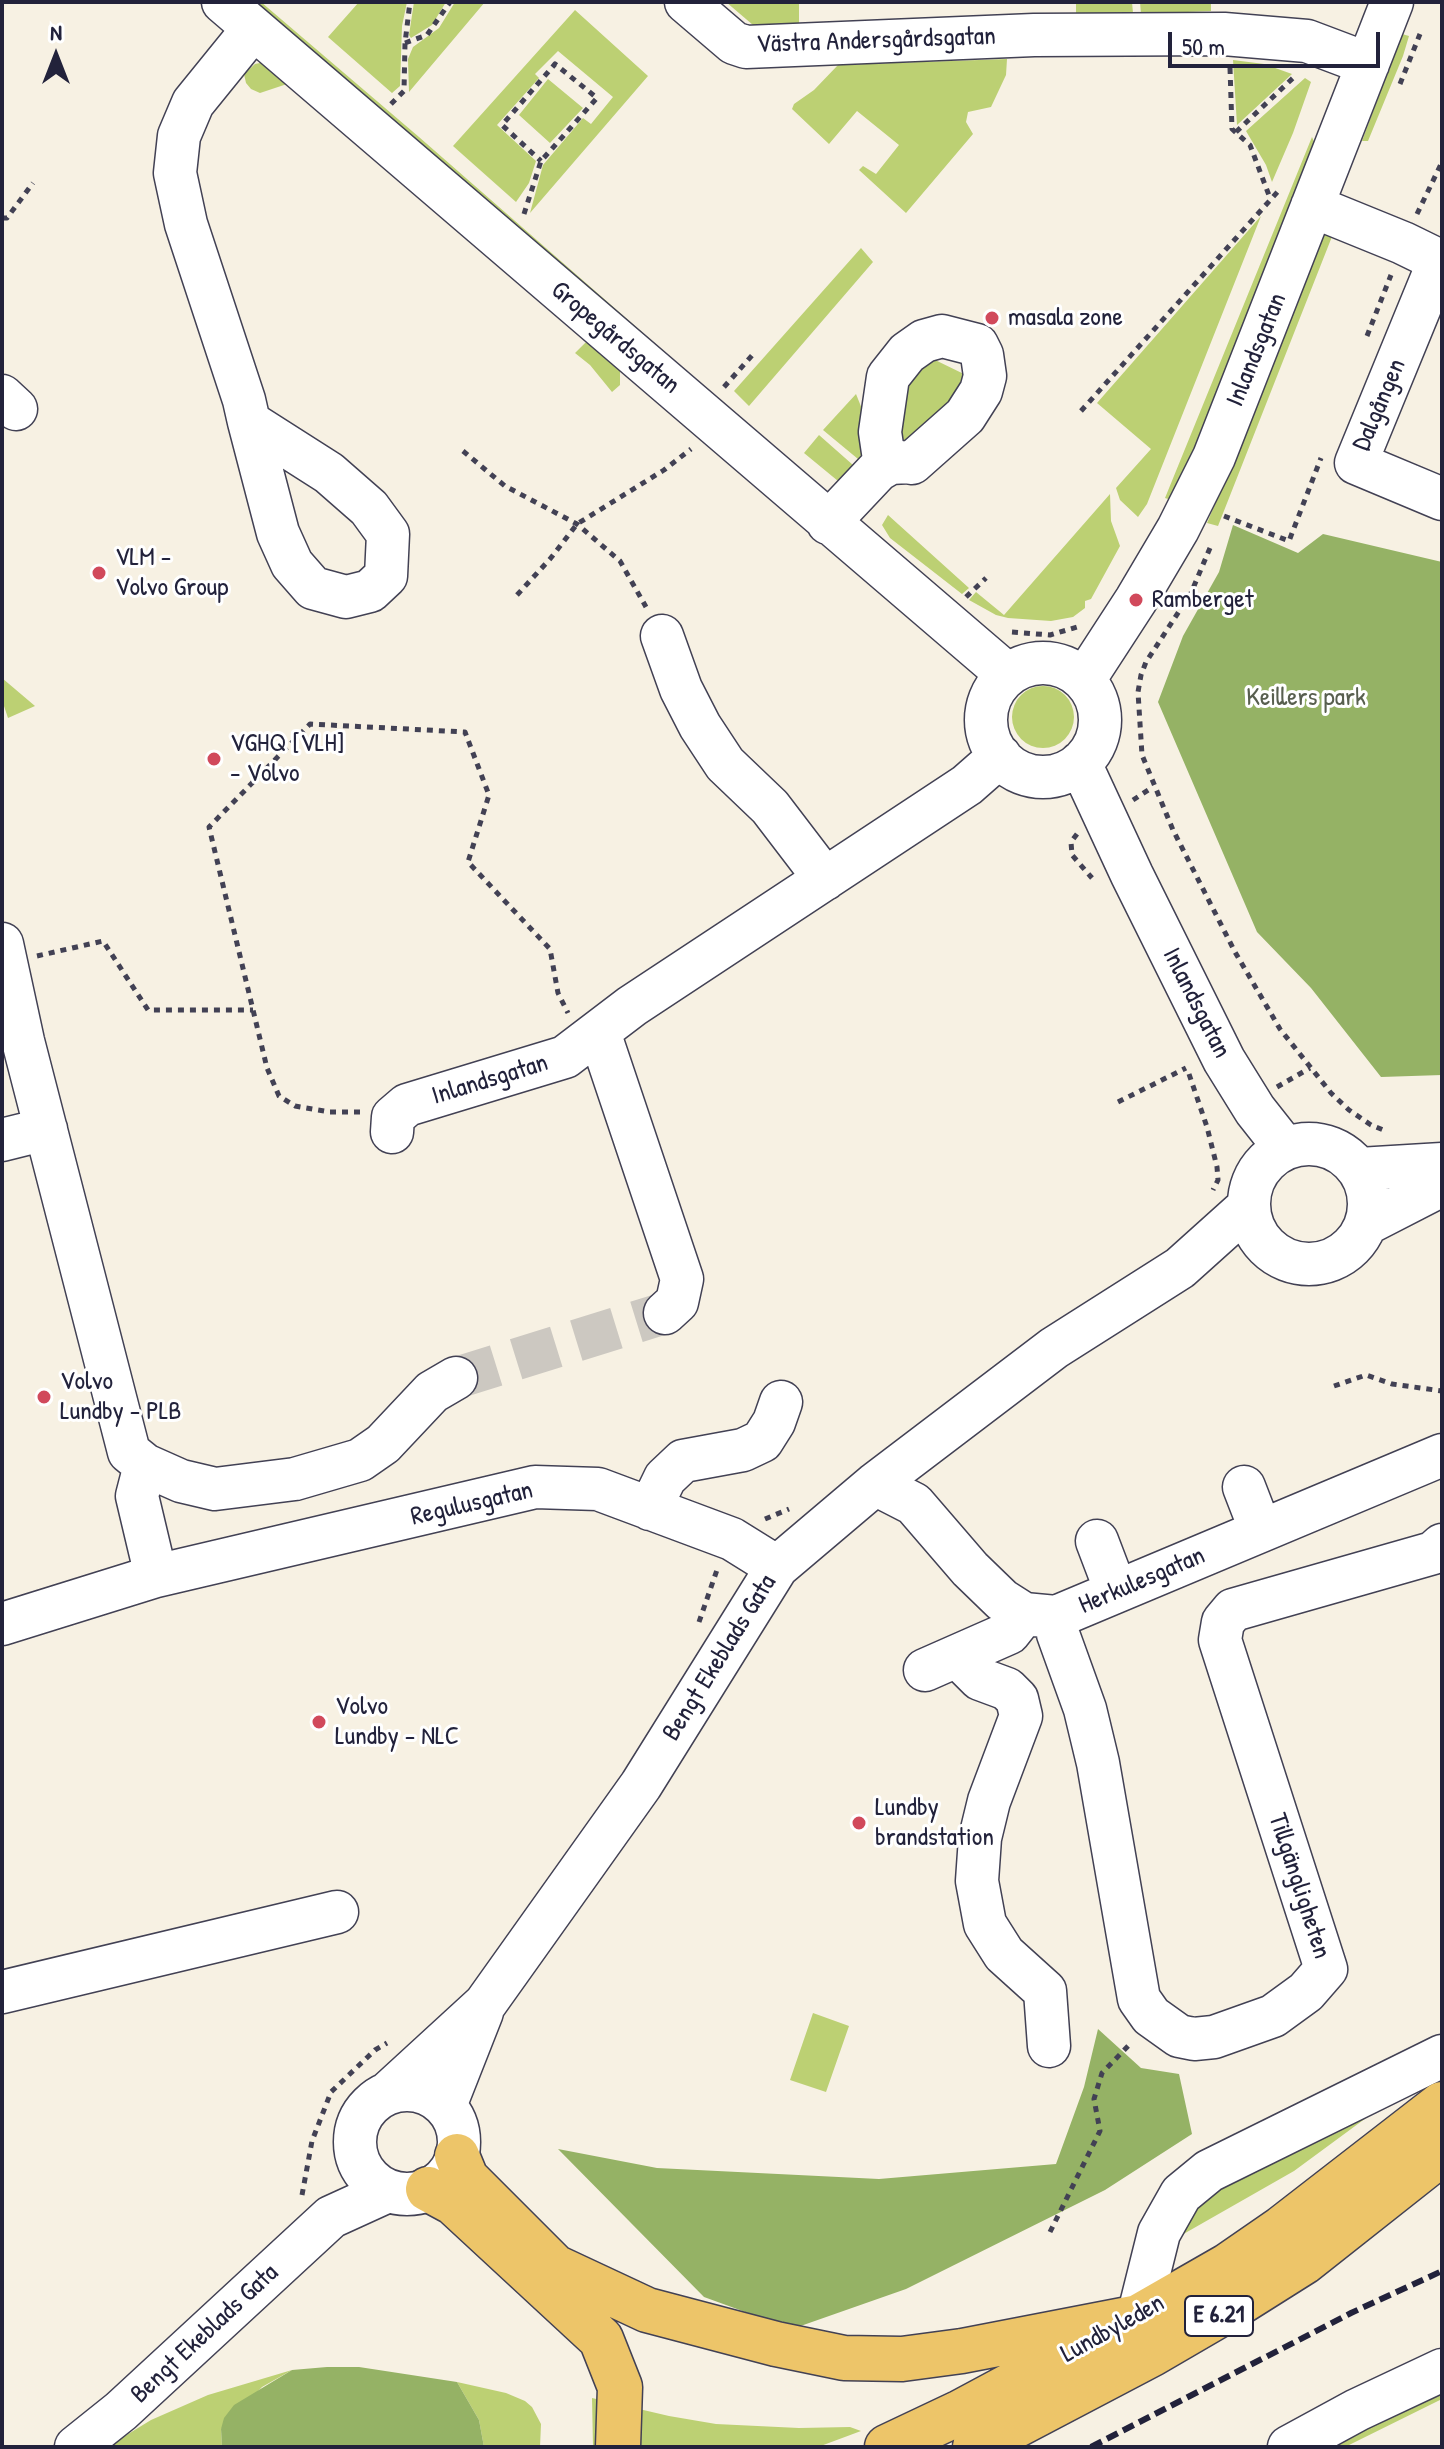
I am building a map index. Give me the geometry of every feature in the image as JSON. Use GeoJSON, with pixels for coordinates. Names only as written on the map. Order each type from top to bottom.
{"type":"FeatureCollection","features":[{"type":"Feature","properties":{"kind":"highway","name":"Lundbyleden"},"geometry":{"type":"LineString","coordinates":[[887,2447],[961,2412],[1227,2266],[1282,2228],[1442,2104]]}},
{"type":"Feature","properties":{"kind":"highway","name":"Lundbyleden"},"geometry":{"type":"LineString","coordinates":[[975,2447],[1152,2354],[1231,2308],[1304,2262],[1442,2153]]}},
{"type":"Feature","properties":{"kind":"highway"},"geometry":{"type":"LineString","coordinates":[[457,2156],[466,2178],[555,2267],[647,2310],[776,2344],[844,2358],[902,2359],[962,2351],[1138,2317]]}},
{"type":"Feature","properties":{"kind":"highway"},"geometry":{"type":"LineString","coordinates":[[392,2182],[454,2203],[601,2339],[620,2387],[618,2447]]}},
{"type":"Feature","properties":{"kind":"street","name":"Västra Andersgårdsgatan"},"geometry":{"type":"LineString","coordinates":[[686,2],[734,43],[746,47],[1033,19],[1307,41],[1368,64]]}},
{"type":"Feature","properties":{"kind":"street","name":"Inlandsgatan"},"geometry":{"type":"LineString","coordinates":[[1084,680],[1171,541],[1214,457],[1287,202],[1368,64],[1392,2]]}},
{"type":"Feature","properties":{"kind":"street","name":"Gropegårdsgatan"},"geometry":{"type":"LineString","coordinates":[[238,16],[719,408],[828,523],[1008,675]]}},
{"type":"Feature","properties":{"kind":"street"},"geometry":{"type":"LineString","coordinates":[[238,16],[179,136],[175,173],[200,272],[249,422]]}},
{"type":"Feature","properties":{"kind":"street"},"geometry":{"type":"LineString","coordinates":[[1287,202],[1428,255]]}},
{"type":"Feature","properties":{"kind":"street","name":"Dalgången"},"geometry":{"type":"LineString","coordinates":[[1428,255],[1356,463],[1442,499]]}},
{"type":"Feature","properties":{"kind":"street"},"geometry":{"type":"LineString","coordinates":[[828,523],[853,494],[905,464]]}},
{"type":"Feature","properties":{"kind":"street"},"geometry":{"type":"LineString","coordinates":[[662,636],[681,689],[725,764],[770,807],[825,879]]}},
{"type":"Feature","properties":{"kind":"street"},"geometry":{"type":"LineString","coordinates":[[1029,664],[1053,664],[1074,672],[1084,680],[1096,699],[1100,722],[1094,745],[1080,763],[1058,774],[1033,775],[1015,769],[1000,756],[991,741],[987,714],[996,688],[1008,675],[1029,664]]}},
{"type":"Feature","properties":{"kind":"street","name":"Inlandsgatan"},"geometry":{"type":"LineString","coordinates":[[392,1124],[407,1105],[578,1047],[632,1006],[967,785],[1000,756]]}},
{"type":"Feature","properties":{"kind":"street","name":"Inlandsgatan"},"geometry":{"type":"LineString","coordinates":[[1080,763],[1224,1060],[1255,1110],[1285,1148]]}},
{"type":"Feature","properties":{"kind":"street"},"geometry":{"type":"LineString","coordinates":[[4,953],[129,1452],[145,1465],[181,1481],[215,1489],[295,1479],[360,1460],[383,1444],[432,1392],[456,1378]]}},
{"type":"Feature","properties":{"kind":"street"},"geometry":{"type":"LineString","coordinates":[[578,1047],[682,1279],[677,1302],[665,1313]]}},
{"type":"Feature","properties":{"kind":"street"},"geometry":{"type":"LineString","coordinates":[[2,1140],[46,1129]]}},
{"type":"Feature","properties":{"kind":"street"},"geometry":{"type":"LineString","coordinates":[[1305,1144],[1326,1146],[1344,1155],[1359,1169],[1367,1187],[1370,1206],[1357,1242],[1341,1256],[1323,1263],[1302,1264],[1283,1259],[1266,1247],[1255,1231],[1249,1206],[1256,1174],[1269,1159],[1285,1148],[1305,1144]]}},
{"type":"Feature","properties":{"kind":"street"},"geometry":{"type":"LineString","coordinates":[[1359,1169],[1442,1164]]}},
{"type":"Feature","properties":{"kind":"street"},"geometry":{"type":"LineString","coordinates":[[1366,1224],[1442,1185]]}},
{"type":"Feature","properties":{"kind":"street","name":"Bengt Ekeblads Gata"},"geometry":{"type":"LineString","coordinates":[[392,2182],[355,2148],[356,2131],[362,2115],[485,2004],[641,1785],[777,1567],[875,1484],[1054,1348],[1180,1268],[1249,1206]]}},
{"type":"Feature","properties":{"kind":"street","name":"Bengt Ekeblads Gata"},"geometry":{"type":"LineString","coordinates":[[1180,1268],[1266,1247]]}},
{"type":"Feature","properties":{"kind":"street"},"geometry":{"type":"LineString","coordinates":[[650,1509],[665,1478],[683,1461],[743,1450],[762,1441],[774,1422],[781,1402]]}},
{"type":"Feature","properties":{"kind":"street","name":"Herkulesgatan"},"geometry":{"type":"LineString","coordinates":[[1049,2046],[1045,1991],[1004,1954],[985,1924],[977,1881],[980,1838],[989,1801],[1021,1716],[1017,1699],[1007,1689],[941,1664],[1040,1616],[1116,1591],[1442,1455]]}},
{"type":"Feature","properties":{"kind":"street"},"geometry":{"type":"LineString","coordinates":[[145,1465],[137,1496],[156,1576]]}},
{"type":"Feature","properties":{"kind":"street"},"geometry":{"type":"LineString","coordinates":[[875,1484],[914,1504],[970,1569],[1002,1600],[1040,1616],[1058,1634],[1085,1709],[1098,1763],[1139,1999],[1151,2016]]}},
{"type":"Feature","properties":{"kind":"street","name":"Regulusgatan"},"geometry":{"type":"LineString","coordinates":[[2,1624],[156,1576],[535,1487],[598,1489],[732,1539],[777,1567]]}},
{"type":"Feature","properties":{"kind":"street"},"geometry":{"type":"LineString","coordinates":[[1244,1487],[1261,1531]]}},
{"type":"Feature","properties":{"kind":"street"},"geometry":{"type":"LineString","coordinates":[[1097,1541],[1116,1591]]}},
{"type":"Feature","properties":{"kind":"street","name":"Tillgängligheten"},"geometry":{"type":"LineString","coordinates":[[1151,2016],[1179,2036],[1194,2039],[1236,2032],[1273,2016],[1306,1992],[1326,1969],[1220,1640],[1223,1622],[1233,1610],[1433,1553],[1442,1545]]}},
{"type":"Feature","properties":{"kind":"street"},"geometry":{"type":"LineString","coordinates":[[2,1992],[337,1912]]}},
{"type":"Feature","properties":{"kind":"street","name":"Bengt Ekeblads Gata"},"geometry":{"type":"LineString","coordinates":[[445,2106],[485,2004]]}},
{"type":"Feature","properties":{"kind":"street"},"geometry":{"type":"LineString","coordinates":[[1138,2317],[1159,2233],[1181,2194],[1209,2171],[1442,2056]]}},
{"type":"Feature","properties":{"kind":"street"},"geometry":{"type":"LineString","coordinates":[[388,2093],[419,2091],[445,2106],[455,2121],[459,2139],[457,2156]]}},
{"type":"Feature","properties":{"kind":"street","name":"Bengt Ekeblads Gata"},"geometry":{"type":"LineString","coordinates":[[76,2447],[121,2411],[331,2217],[392,2182],[446,2176],[457,2156]]}},
{"type":"Feature","properties":{"kind":"street"},"geometry":{"type":"LineString","coordinates":[[1289,2447],[1357,2410],[1442,2370]]}},
{"type":"Feature","properties":{"kind":"path"},"geometry":{"type":"LineString","coordinates":[[391,105],[404,91],[410,2]]}},
{"type":"Feature","properties":{"kind":"path"},"geometry":{"type":"LineString","coordinates":[[405,43],[427,35],[450,2]]}},
{"type":"Feature","properties":{"kind":"path"},"geometry":{"type":"LineString","coordinates":[[1081,411],[1287,202],[1250,145],[1232,129],[1229,35]]}},
{"type":"Feature","properties":{"kind":"path"},"geometry":{"type":"LineString","coordinates":[[522,219],[541,161],[597,98],[555,64],[502,125],[541,161]]}},
{"type":"Feature","properties":{"kind":"path"},"geometry":{"type":"LineString","coordinates":[[1236,132],[1294,77]]}},
{"type":"Feature","properties":{"kind":"path"},"geometry":{"type":"LineString","coordinates":[[1363,347],[1428,255],[1442,162]]}},
{"type":"Feature","properties":{"kind":"path"},"geometry":{"type":"LineString","coordinates":[[2,218],[7,218],[33,183]]}},
{"type":"Feature","properties":{"kind":"path"},"geometry":{"type":"LineString","coordinates":[[517,595],[577,524],[664,470],[719,408],[755,352]]}},
{"type":"Feature","properties":{"kind":"path"},"geometry":{"type":"LineString","coordinates":[[463,451],[505,486],[577,524],[620,561],[662,636]]}},
{"type":"Feature","properties":{"kind":"path"},"geometry":{"type":"LineString","coordinates":[[1224,516],[1289,541],[1323,452]]}},
{"type":"Feature","properties":{"kind":"path"},"geometry":{"type":"LineString","coordinates":[[961,604],[986,578]]}},
{"type":"Feature","properties":{"kind":"path"},"geometry":{"type":"LineString","coordinates":[[1001,630],[1050,635],[1085,625]]}},
{"type":"Feature","properties":{"kind":"path"},"geometry":{"type":"LineString","coordinates":[[1141,675],[1138,692],[1142,755],[1173,830],[1235,952],[1280,1029],[1331,1093],[1371,1125],[1391,1133]]}},
{"type":"Feature","properties":{"kind":"path"},"geometry":{"type":"LineString","coordinates":[[392,1124],[362,1112],[330,1112],[295,1106],[279,1096],[267,1068],[209,827],[310,724],[465,732],[489,795],[468,862],[550,949],[558,993],[578,1047]]}},
{"type":"Feature","properties":{"kind":"path"},"geometry":{"type":"LineString","coordinates":[[4,953],[103,941],[148,1010],[253,1010]]}},
{"type":"Feature","properties":{"kind":"path"},"geometry":{"type":"LineString","coordinates":[[1118,1102],[1186,1068]]}},
{"type":"Feature","properties":{"kind":"path"},"geometry":{"type":"LineString","coordinates":[[1334,1386],[1366,1375],[1392,1384],[1442,1391]]}},
{"type":"Feature","properties":{"kind":"path"},"geometry":{"type":"LineString","coordinates":[[1050,2232],[1100,2131],[1094,2099],[1102,2073],[1111,2061],[1124,2053],[1151,2016]]}},
{"type":"Feature","properties":{"kind":"green space"},"geometry":{"type":"Polygon","coordinates":[[[249,2],[261,2],[419,137],[722,402],[720,408],[249,2]]]}},
{"type":"Feature","properties":{"kind":"green space"},"geometry":{"type":"Polygon","coordinates":[[[359,2],[407,2],[402,26],[400,86],[392,93],[328,37],[359,2]]]}},
{"type":"Feature","properties":{"kind":"green space"},"geometry":{"type":"Polygon","coordinates":[[[414,2],[446,2],[432,25],[411,38],[409,35],[414,2]]]}},
{"type":"Feature","properties":{"kind":"green space"},"geometry":{"type":"Polygon","coordinates":[[[455,2],[485,2],[409,92],[408,59],[413,47],[439,28],[455,2]]]}},
{"type":"Feature","properties":{"kind":"green space"},"geometry":{"type":"Polygon","coordinates":[[[726,2],[799,2],[799,25],[753,25],[726,2]]]}},
{"type":"Feature","properties":{"kind":"green space"},"geometry":{"type":"Polygon","coordinates":[[[1076,2],[1132,2],[1133,13],[1076,16],[1076,2]]]}},
{"type":"Feature","properties":{"kind":"green space"},"geometry":{"type":"Polygon","coordinates":[[[1140,2],[1211,2],[1211,11],[1141,14],[1140,2]]]}},
{"type":"Feature","properties":{"kind":"green space"},"geometry":{"type":"Polygon","coordinates":[[[575,10],[648,76],[530,213],[543,165],[583,118],[591,124],[613,97],[558,51],[535,74],[539,78],[497,125],[536,161],[529,183],[516,202],[453,146],[575,10]]]}},
{"type":"Feature","properties":{"kind":"green space"},"geometry":{"type":"Polygon","coordinates":[[[1402,34],[1409,36],[1403,56],[1368,141],[1362,141],[1402,34]]]}},
{"type":"Feature","properties":{"kind":"green space"},"geometry":{"type":"Polygon","coordinates":[[[1007,59],[1006,75],[991,107],[968,112],[966,122],[973,134],[906,213],[859,170],[863,166],[876,174],[899,145],[857,111],[829,144],[792,109],[838,65],[1007,59]]]}},
{"type":"Feature","properties":{"kind":"green space"},"geometry":{"type":"Polygon","coordinates":[[[1233,60],[1264,64],[1292,74],[1237,125],[1233,60]]]}},
{"type":"Feature","properties":{"kind":"green space"},"geometry":{"type":"Polygon","coordinates":[[[265,62],[287,84],[260,93],[251,89],[244,74],[255,64],[265,62]]]}},
{"type":"Feature","properties":{"kind":"green space"},"geometry":{"type":"Polygon","coordinates":[[[1305,78],[1311,82],[1272,182],[1246,131],[1305,78]]]}},
{"type":"Feature","properties":{"kind":"green space"},"geometry":{"type":"Polygon","coordinates":[[[548,79],[583,108],[550,143],[519,115],[548,79]]]}},
{"type":"Feature","properties":{"kind":"green space"},"geometry":{"type":"Polygon","coordinates":[[[1312,137],[1315,144],[1182,480],[1176,492],[1165,498],[1312,137]]]}},
{"type":"Feature","properties":{"kind":"green space"},"geometry":{"type":"Polygon","coordinates":[[[1261,216],[1147,504],[1138,517],[1120,500],[1116,488],[1151,449],[1097,403],[1261,216]]]}},
{"type":"Feature","properties":{"kind":"green space"},"geometry":{"type":"Polygon","coordinates":[[[1325,232],[1333,234],[1218,526],[1207,523],[1255,409],[1325,232]]]}},
{"type":"Feature","properties":{"kind":"green space"},"geometry":{"type":"Polygon","coordinates":[[[861,248],[873,262],[749,406],[734,391],[861,248]]]}},
{"type":"Feature","properties":{"kind":"green space"},"geometry":{"type":"Polygon","coordinates":[[[589,339],[620,368],[620,385],[612,392],[590,365],[575,353],[589,339]]]}},
{"type":"Feature","properties":{"kind":"green space"},"geometry":{"type":"Polygon","coordinates":[[[931,358],[970,377],[965,397],[912,442],[891,438],[894,397],[931,358]]]}},
{"type":"Feature","properties":{"kind":"green space"},"geometry":{"type":"Polygon","coordinates":[[[856,394],[874,439],[858,459],[823,430],[856,394]]]}},
{"type":"Feature","properties":{"kind":"green space"},"geometry":{"type":"Polygon","coordinates":[[[819,435],[853,465],[838,481],[804,453],[819,435]]]}},
{"type":"Feature","properties":{"kind":"green space"},"geometry":{"type":"Polygon","coordinates":[[[1110,494],[1111,521],[1120,546],[1091,599],[1085,601],[1085,608],[1073,617],[1051,621],[996,615],[969,600],[976,592],[1004,615],[1110,494]]]}},
{"type":"Feature","properties":{"kind":"green space"},"geometry":{"type":"Polygon","coordinates":[[[888,515],[969,588],[962,594],[890,538],[882,525],[888,515]]]}},
{"type":"Feature","properties":{"kind":"green space","name":"Keillers park"},"geometry":{"type":"Polygon","coordinates":[[[1233,525],[1298,553],[1323,534],[1442,562],[1442,1075],[1381,1077],[1311,988],[1257,932],[1158,702],[1183,636],[1219,572],[1233,525]]]}},
{"type":"Feature","properties":{"kind":"green space"},"geometry":{"type":"Polygon","coordinates":[[[2,678],[35,706],[8,718],[2,700],[2,678]]]}},
{"type":"Feature","properties":{"kind":"green space"},"geometry":{"type":"Polygon","coordinates":[[[1037,686],[1049,686],[1065,695],[1072,705],[1072,729],[1065,739],[1049,748],[1037,748],[1017,734],[1012,723],[1012,711],[1026,691],[1037,686]]]}},
{"type":"Feature","properties":{"kind":"green space"},"geometry":{"type":"Polygon","coordinates":[[[813,2013],[849,2026],[826,2092],[790,2080],[813,2013]]]}},
{"type":"Feature","properties":{"kind":"green space"},"geometry":{"type":"Polygon","coordinates":[[[1098,2029],[1141,2068],[1179,2074],[1192,2134],[1105,2190],[906,2289],[792,2329],[704,2297],[558,2149],[657,2168],[879,2179],[1056,2164],[1084,2087],[1098,2029]]]}},
{"type":"Feature","properties":{"kind":"green space"},"geometry":{"type":"Polygon","coordinates":[[[1400,2093],[1294,2171],[1180,2236],[1197,2198],[1400,2093]]]}},
{"type":"Feature","properties":{"kind":"green space"},"geometry":{"type":"Polygon","coordinates":[[[359,2367],[457,2382],[479,2420],[484,2447],[222,2447],[224,2418],[234,2405],[292,2370],[359,2367]]]}},
{"type":"Feature","properties":{"kind":"green space"},"geometry":{"type":"Polygon","coordinates":[[[292,2370],[262,2387],[221,2429],[222,2447],[107,2447],[151,2420],[208,2395],[292,2370]]]}},
{"type":"Feature","properties":{"kind":"green space"},"geometry":{"type":"Polygon","coordinates":[[[457,2382],[506,2393],[525,2401],[541,2424],[540,2447],[484,2447],[479,2420],[457,2382]]]}},
{"type":"Feature","properties":{"kind":"green space"},"geometry":{"type":"Polygon","coordinates":[[[1442,2387],[1442,2399],[1345,2447],[1319,2447],[1442,2387]]]}},
{"type":"Feature","properties":{"kind":"green space"},"geometry":{"type":"Polygon","coordinates":[[[592,2398],[716,2424],[850,2427],[861,2431],[818,2447],[593,2447],[592,2398]]]}},
{"type":"Feature","properties":{"kind":"tunnel"},"geometry":{"type":"LineString","coordinates":[[456,1378],[665,1313]]}},
{"type":"Feature","properties":{"kind":"railway"},"geometry":{"type":"LineString","coordinates":[[1091,2447],[1351,2313],[1442,2271]]}},
{"type":"Feature","properties":{"kind":"place","name":"masala zone"},"geometry":{"type":"Point","coordinates":[992,318]}},
{"type":"Feature","properties":{"kind":"place","name":"VLM - Volvo Group"},"geometry":{"type":"Point","coordinates":[99,573]}},
{"type":"Feature","properties":{"kind":"place","name":"Ramberget"},"geometry":{"type":"Point","coordinates":[1136,600]}},
{"type":"Feature","properties":{"kind":"place","name":"VGHQ [VLH] - Volvo"},"geometry":{"type":"Point","coordinates":[214,759]}},
{"type":"Feature","properties":{"kind":"place","name":"Volvo Lundby - PLB"},"geometry":{"type":"Point","coordinates":[44,1397]}},
{"type":"Feature","properties":{"kind":"place","name":"Volvo Lundby - NLC"},"geometry":{"type":"Point","coordinates":[319,1722]}},
{"type":"Feature","properties":{"kind":"place","name":"Lundby brandstation"},"geometry":{"type":"Point","coordinates":[859,1823]}}]}
